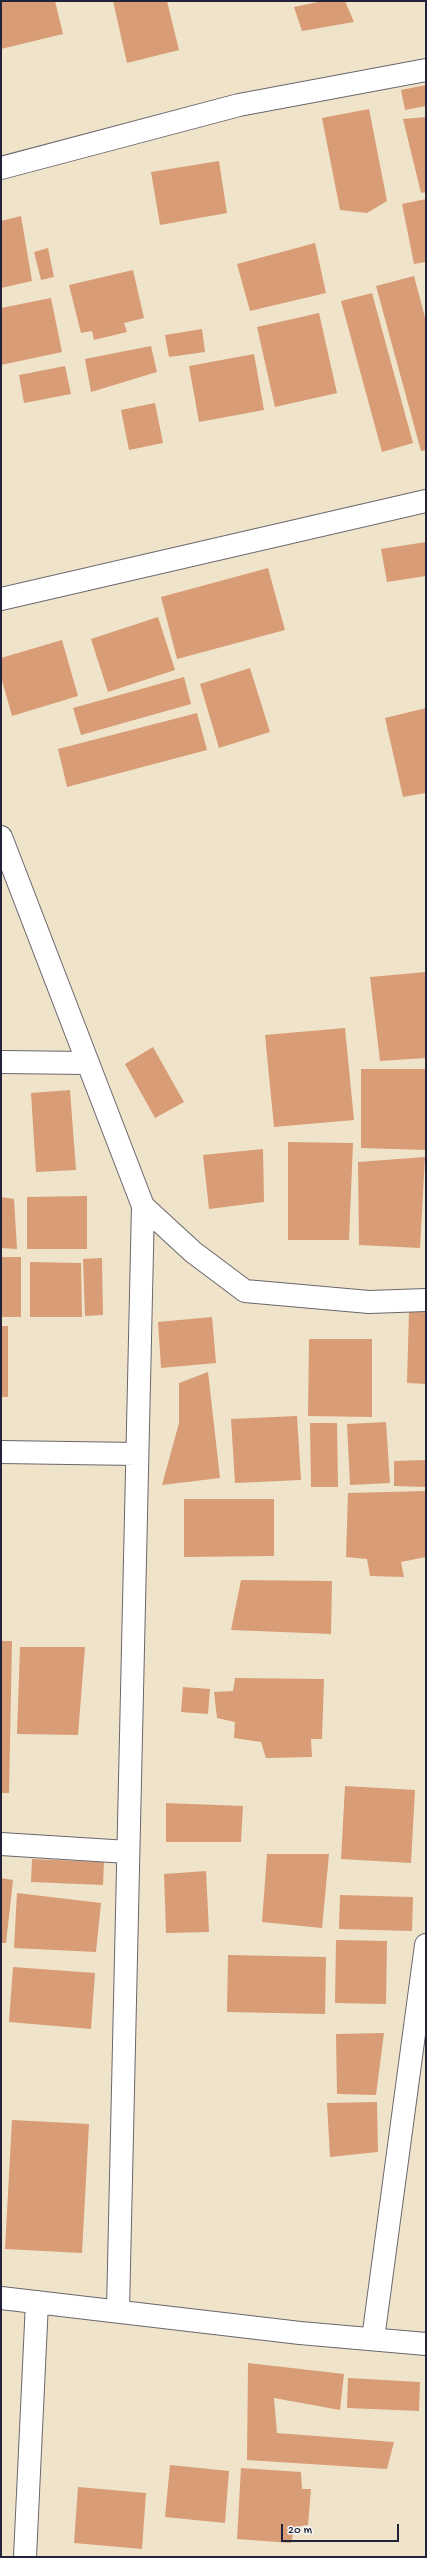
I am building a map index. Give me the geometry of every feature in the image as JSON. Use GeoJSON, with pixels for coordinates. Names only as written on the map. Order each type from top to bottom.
{"type":"FeatureCollection","features":[{"type":"Feature","properties":{"kind":"street"},"geometry":{"type":"LineString","coordinates":[[1,168],[239,105],[426,70]]}},
{"type":"Feature","properties":{"kind":"street"},"geometry":{"type":"LineString","coordinates":[[1,599],[426,501]]}},
{"type":"Feature","properties":{"kind":"street"},"geometry":{"type":"LineString","coordinates":[[1,837],[143,1206],[118,2310]]}},
{"type":"Feature","properties":{"kind":"street"},"geometry":{"type":"LineString","coordinates":[[1,1062],[88,1062]]}},
{"type":"Feature","properties":{"kind":"street"},"geometry":{"type":"LineString","coordinates":[[143,1206],[193,1252],[245,1291],[369,1302],[426,1300]]}},
{"type":"Feature","properties":{"kind":"street"},"geometry":{"type":"LineString","coordinates":[[1,1452],[137,1454]]}},
{"type":"Feature","properties":{"kind":"street"},"geometry":{"type":"LineString","coordinates":[[1,1844],[128,1852]]}},
{"type":"Feature","properties":{"kind":"street"},"geometry":{"type":"LineString","coordinates":[[372,2339],[426,1945]]}},
{"type":"Feature","properties":{"kind":"street"},"geometry":{"type":"LineString","coordinates":[[1,2298],[118,2310],[300,2333],[426,2344]]}},
{"type":"Feature","properties":{"kind":"street"},"geometry":{"type":"LineString","coordinates":[[25,2557],[37,2302]]}},
{"type":"Feature","properties":{"kind":"building"},"geometry":{"type":"Polygon","coordinates":[[[1,1],[55,1],[63,34],[1,49],[1,1]]]}},
{"type":"Feature","properties":{"kind":"building"},"geometry":{"type":"Polygon","coordinates":[[[113,1],[167,1],[179,50],[127,63],[113,1]]]}},
{"type":"Feature","properties":{"kind":"building"},"geometry":{"type":"Polygon","coordinates":[[[323,1],[345,1],[354,22],[302,31],[294,7],[323,1]]]}},
{"type":"Feature","properties":{"kind":"building"},"geometry":{"type":"Polygon","coordinates":[[[426,85],[426,106],[405,110],[401,90],[426,85]]]}},
{"type":"Feature","properties":{"kind":"building"},"geometry":{"type":"Polygon","coordinates":[[[369,109],[387,201],[367,213],[340,210],[322,118],[369,109]]]}},
{"type":"Feature","properties":{"kind":"building"},"geometry":{"type":"Polygon","coordinates":[[[426,117],[426,192],[421,193],[403,119],[426,117]]]}},
{"type":"Feature","properties":{"kind":"building"},"geometry":{"type":"Polygon","coordinates":[[[219,161],[227,213],[160,225],[151,172],[219,161]]]}},
{"type":"Feature","properties":{"kind":"building"},"geometry":{"type":"Polygon","coordinates":[[[426,199],[426,262],[414,264],[402,204],[426,199]]]}},
{"type":"Feature","properties":{"kind":"building"},"geometry":{"type":"Polygon","coordinates":[[[21,216],[32,281],[1,288],[1,221],[21,216]]]}},
{"type":"Feature","properties":{"kind":"building"},"geometry":{"type":"Polygon","coordinates":[[[315,243],[326,293],[250,311],[237,264],[315,243]]]}},
{"type":"Feature","properties":{"kind":"building"},"geometry":{"type":"Polygon","coordinates":[[[48,248],[54,277],[41,280],[34,252],[48,248]]]}},
{"type":"Feature","properties":{"kind":"building"},"geometry":{"type":"Polygon","coordinates":[[[133,270],[144,318],[124,323],[127,332],[94,340],[92,331],[81,333],[69,285],[133,270]]]}},
{"type":"Feature","properties":{"kind":"building"},"geometry":{"type":"Polygon","coordinates":[[[414,276],[426,321],[426,450],[421,451],[376,286],[414,276]]]}},
{"type":"Feature","properties":{"kind":"building"},"geometry":{"type":"Polygon","coordinates":[[[372,293],[413,443],[382,452],[341,301],[372,293]]]}},
{"type":"Feature","properties":{"kind":"building"},"geometry":{"type":"Polygon","coordinates":[[[51,298],[62,352],[1,365],[1,308],[51,298]]]}},
{"type":"Feature","properties":{"kind":"building"},"geometry":{"type":"Polygon","coordinates":[[[319,313],[337,393],[275,407],[257,327],[319,313]]]}},
{"type":"Feature","properties":{"kind":"building"},"geometry":{"type":"Polygon","coordinates":[[[202,329],[205,352],[169,357],[165,335],[202,329]]]}},
{"type":"Feature","properties":{"kind":"building"},"geometry":{"type":"Polygon","coordinates":[[[151,346],[157,372],[91,392],[85,359],[151,346]]]}},
{"type":"Feature","properties":{"kind":"building"},"geometry":{"type":"Polygon","coordinates":[[[254,354],[264,410],[199,422],[189,366],[254,354]]]}},
{"type":"Feature","properties":{"kind":"building"},"geometry":{"type":"Polygon","coordinates":[[[65,366],[71,394],[24,403],[19,375],[65,366]]]}},
{"type":"Feature","properties":{"kind":"building"},"geometry":{"type":"Polygon","coordinates":[[[155,403],[163,443],[129,450],[121,410],[155,403]]]}},
{"type":"Feature","properties":{"kind":"building"},"geometry":{"type":"Polygon","coordinates":[[[426,542],[426,576],[387,582],[381,549],[426,542]]]}},
{"type":"Feature","properties":{"kind":"building"},"geometry":{"type":"Polygon","coordinates":[[[268,568],[285,630],[177,659],[161,597],[268,568]]]}},
{"type":"Feature","properties":{"kind":"building"},"geometry":{"type":"Polygon","coordinates":[[[158,617],[175,670],[108,692],[91,639],[158,617]]]}},
{"type":"Feature","properties":{"kind":"building"},"geometry":{"type":"Polygon","coordinates":[[[62,640],[78,696],[12,716],[1,677],[1,658],[62,640]]]}},
{"type":"Feature","properties":{"kind":"building"},"geometry":{"type":"Polygon","coordinates":[[[250,668],[270,732],[219,748],[200,684],[250,668]]]}},
{"type":"Feature","properties":{"kind":"building"},"geometry":{"type":"Polygon","coordinates":[[[184,677],[191,704],[81,735],[73,708],[184,677]]]}},
{"type":"Feature","properties":{"kind":"building"},"geometry":{"type":"Polygon","coordinates":[[[426,708],[426,793],[403,797],[385,718],[426,708]]]}},
{"type":"Feature","properties":{"kind":"building"},"geometry":{"type":"Polygon","coordinates":[[[197,713],[207,750],[67,787],[58,749],[197,713]]]}},
{"type":"Feature","properties":{"kind":"building"},"geometry":{"type":"Polygon","coordinates":[[[426,972],[426,1058],[380,1061],[370,977],[426,972]]]}},
{"type":"Feature","properties":{"kind":"building"},"geometry":{"type":"Polygon","coordinates":[[[345,1028],[354,1120],[274,1127],[265,1035],[345,1028]]]}},
{"type":"Feature","properties":{"kind":"building"},"geometry":{"type":"Polygon","coordinates":[[[153,1047],[184,1102],[155,1118],[125,1064],[153,1047]]]}},
{"type":"Feature","properties":{"kind":"building"},"geometry":{"type":"Polygon","coordinates":[[[361,1069],[426,1069],[426,1150],[361,1148],[361,1069]]]}},
{"type":"Feature","properties":{"kind":"building"},"geometry":{"type":"Polygon","coordinates":[[[70,1090],[76,1170],[36,1172],[31,1093],[70,1090]]]}},
{"type":"Feature","properties":{"kind":"building"},"geometry":{"type":"Polygon","coordinates":[[[288,1142],[353,1143],[349,1240],[288,1240],[288,1142]]]}},
{"type":"Feature","properties":{"kind":"building"},"geometry":{"type":"Polygon","coordinates":[[[263,1149],[264,1202],[209,1209],[203,1155],[263,1149]]]}},
{"type":"Feature","properties":{"kind":"building"},"geometry":{"type":"Polygon","coordinates":[[[425,1157],[420,1248],[359,1245],[358,1162],[425,1157]]]}},
{"type":"Feature","properties":{"kind":"building"},"geometry":{"type":"Polygon","coordinates":[[[87,1196],[87,1249],[27,1249],[27,1197],[87,1196]]]}},
{"type":"Feature","properties":{"kind":"building"},"geometry":{"type":"Polygon","coordinates":[[[1,1197],[14,1199],[17,1249],[1,1248],[1,1197]]]}},
{"type":"Feature","properties":{"kind":"building"},"geometry":{"type":"Polygon","coordinates":[[[1,1257],[21,1257],[21,1317],[1,1317],[1,1257]]]}},
{"type":"Feature","properties":{"kind":"building"},"geometry":{"type":"Polygon","coordinates":[[[102,1258],[103,1315],[85,1316],[83,1259],[102,1258]]]}},
{"type":"Feature","properties":{"kind":"building"},"geometry":{"type":"Polygon","coordinates":[[[30,1262],[81,1263],[82,1317],[30,1317],[30,1262]]]}},
{"type":"Feature","properties":{"kind":"building"},"geometry":{"type":"Polygon","coordinates":[[[409,1311],[426,1311],[426,1384],[407,1383],[409,1311]]]}},
{"type":"Feature","properties":{"kind":"building"},"geometry":{"type":"Polygon","coordinates":[[[212,1317],[216,1363],[161,1368],[158,1322],[212,1317]]]}},
{"type":"Feature","properties":{"kind":"building"},"geometry":{"type":"Polygon","coordinates":[[[1,1326],[8,1326],[8,1397],[1,1397],[1,1326]]]}},
{"type":"Feature","properties":{"kind":"building"},"geometry":{"type":"Polygon","coordinates":[[[309,1339],[372,1339],[372,1417],[308,1416],[309,1339]]]}},
{"type":"Feature","properties":{"kind":"building"},"geometry":{"type":"Polygon","coordinates":[[[208,1372],[220,1478],[162,1485],[179,1423],[179,1383],[208,1372]]]}},
{"type":"Feature","properties":{"kind":"building"},"geometry":{"type":"Polygon","coordinates":[[[297,1416],[301,1480],[235,1483],[231,1419],[297,1416]]]}},
{"type":"Feature","properties":{"kind":"building"},"geometry":{"type":"Polygon","coordinates":[[[386,1422],[390,1483],[350,1485],[347,1424],[386,1422]]]}},
{"type":"Feature","properties":{"kind":"building"},"geometry":{"type":"Polygon","coordinates":[[[310,1423],[337,1423],[338,1487],[311,1487],[310,1423]]]}},
{"type":"Feature","properties":{"kind":"building"},"geometry":{"type":"Polygon","coordinates":[[[426,1460],[426,1487],[394,1486],[394,1461],[426,1460]]]}},
{"type":"Feature","properties":{"kind":"building"},"geometry":{"type":"Polygon","coordinates":[[[425,1491],[426,1557],[401,1562],[404,1577],[370,1576],[367,1559],[346,1557],[348,1493],[425,1491]]]}},
{"type":"Feature","properties":{"kind":"building"},"geometry":{"type":"Polygon","coordinates":[[[184,1499],[274,1499],[274,1556],[184,1557],[184,1499]]]}},
{"type":"Feature","properties":{"kind":"building"},"geometry":{"type":"Polygon","coordinates":[[[241,1580],[332,1581],[331,1634],[231,1630],[241,1580]]]}},
{"type":"Feature","properties":{"kind":"building"},"geometry":{"type":"Polygon","coordinates":[[[1,1641],[12,1641],[9,1793],[1,1793],[1,1641]]]}},
{"type":"Feature","properties":{"kind":"building"},"geometry":{"type":"Polygon","coordinates":[[[20,1647],[85,1647],[78,1735],[17,1734],[20,1647]]]}},
{"type":"Feature","properties":{"kind":"building"},"geometry":{"type":"Polygon","coordinates":[[[235,1678],[324,1679],[322,1739],[311,1739],[312,1757],[266,1758],[261,1742],[234,1738],[235,1722],[217,1718],[214,1692],[233,1691],[235,1678]]]}},
{"type":"Feature","properties":{"kind":"building"},"geometry":{"type":"Polygon","coordinates":[[[183,1687],[210,1689],[208,1714],[181,1712],[183,1687]]]}},
{"type":"Feature","properties":{"kind":"building"},"geometry":{"type":"Polygon","coordinates":[[[345,1786],[415,1790],[411,1863],[341,1859],[345,1786]]]}},
{"type":"Feature","properties":{"kind":"building"},"geometry":{"type":"Polygon","coordinates":[[[166,1803],[243,1806],[241,1842],[166,1842],[166,1803]]]}},
{"type":"Feature","properties":{"kind":"building"},"geometry":{"type":"Polygon","coordinates":[[[267,1854],[329,1854],[322,1928],[262,1922],[267,1854]]]}},
{"type":"Feature","properties":{"kind":"building"},"geometry":{"type":"Polygon","coordinates":[[[32,1859],[104,1862],[103,1885],[31,1882],[32,1859]]]}},
{"type":"Feature","properties":{"kind":"building"},"geometry":{"type":"Polygon","coordinates":[[[206,1871],[209,1932],[166,1933],[164,1874],[206,1871]]]}},
{"type":"Feature","properties":{"kind":"building"},"geometry":{"type":"Polygon","coordinates":[[[1,1878],[13,1880],[6,1943],[1,1943],[1,1878]]]}},
{"type":"Feature","properties":{"kind":"building"},"geometry":{"type":"Polygon","coordinates":[[[17,1893],[101,1903],[96,1952],[14,1948],[17,1893]]]}},
{"type":"Feature","properties":{"kind":"building"},"geometry":{"type":"Polygon","coordinates":[[[340,1895],[413,1897],[412,1931],[339,1929],[340,1895]]]}},
{"type":"Feature","properties":{"kind":"building"},"geometry":{"type":"Polygon","coordinates":[[[336,1940],[387,1941],[386,2004],[335,2003],[336,1940]]]}},
{"type":"Feature","properties":{"kind":"building"},"geometry":{"type":"Polygon","coordinates":[[[228,1955],[326,1957],[325,2014],[227,2012],[228,1955]]]}},
{"type":"Feature","properties":{"kind":"building"},"geometry":{"type":"Polygon","coordinates":[[[13,1967],[95,1973],[91,2029],[9,2022],[13,1967]]]}},
{"type":"Feature","properties":{"kind":"building"},"geometry":{"type":"Polygon","coordinates":[[[384,2033],[376,2095],[337,2094],[336,2034],[384,2033]]]}},
{"type":"Feature","properties":{"kind":"building"},"geometry":{"type":"Polygon","coordinates":[[[377,2102],[378,2152],[330,2157],[327,2103],[377,2102]]]}},
{"type":"Feature","properties":{"kind":"building"},"geometry":{"type":"Polygon","coordinates":[[[12,2120],[89,2124],[82,2253],[5,2249],[12,2120]]]}},
{"type":"Feature","properties":{"kind":"building"},"geometry":{"type":"Polygon","coordinates":[[[248,2363],[344,2374],[340,2410],[274,2398],[277,2433],[394,2442],[387,2469],[247,2460],[248,2363]]]}},
{"type":"Feature","properties":{"kind":"building"},"geometry":{"type":"Polygon","coordinates":[[[348,2378],[420,2382],[419,2411],[347,2408],[348,2378]]]}},
{"type":"Feature","properties":{"kind":"building"},"geometry":{"type":"Polygon","coordinates":[[[170,2465],[229,2471],[225,2523],[165,2517],[170,2465]]]}},
{"type":"Feature","properties":{"kind":"building"},"geometry":{"type":"Polygon","coordinates":[[[241,2468],[301,2472],[302,2489],[311,2489],[308,2525],[295,2527],[291,2543],[237,2539],[241,2468]]]}},
{"type":"Feature","properties":{"kind":"building"},"geometry":{"type":"Polygon","coordinates":[[[78,2487],[146,2493],[142,2549],[74,2543],[78,2487]]]}}]}
